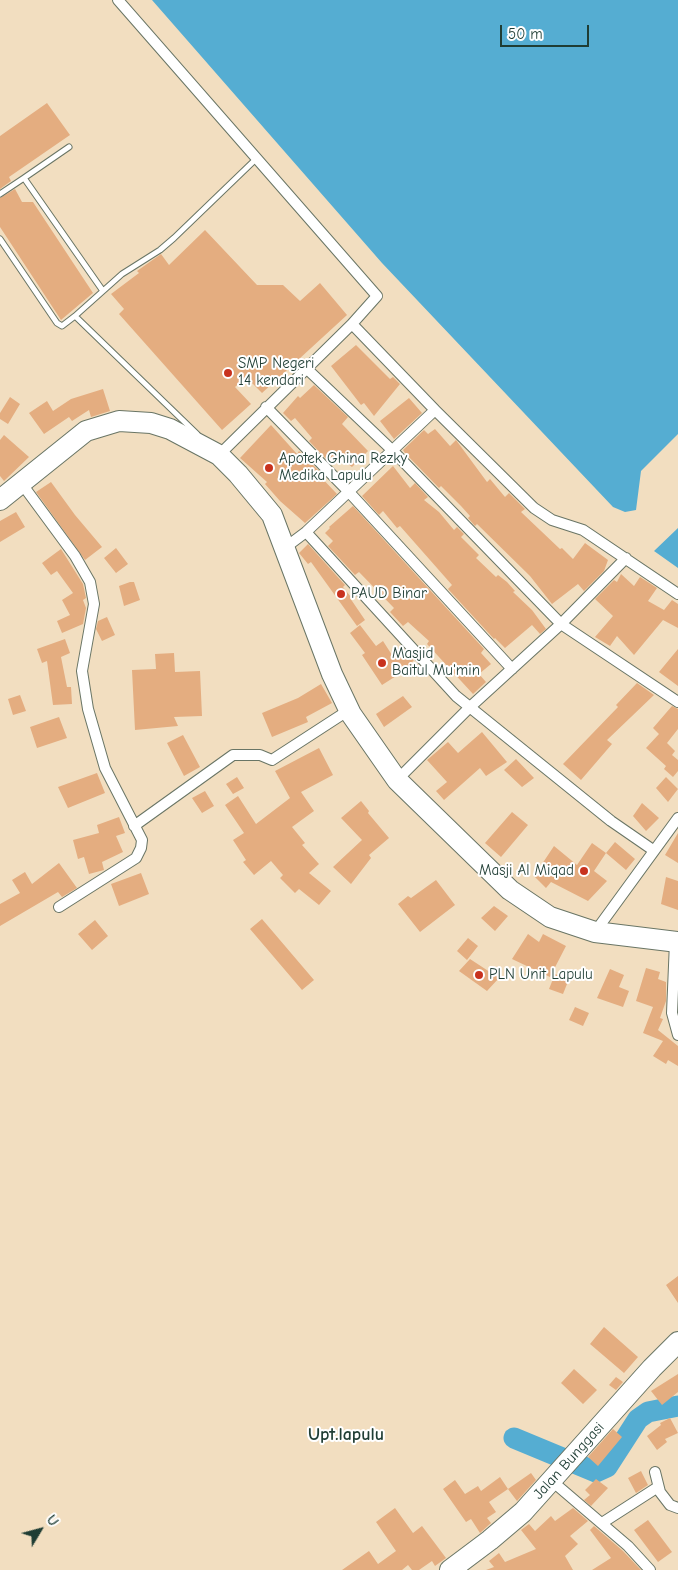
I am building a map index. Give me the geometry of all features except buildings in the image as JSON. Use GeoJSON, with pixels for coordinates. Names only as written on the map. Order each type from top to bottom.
{"type":"FeatureCollection","features":[{"type":"Feature","properties":{"kind":"highway"},"geometry":{"type":"LineString","coordinates":[[0,500],[86,431],[119,421],[151,424],[170,429],[219,455],[238,474],[272,516],[286,547],[299,591],[317,638],[349,710],[365,736],[397,780],[523,901],[550,917],[595,932],[676,942]]}},
{"type":"Feature","properties":{"kind":"highway","name":"Jalan Bunggasi"},"geometry":{"type":"LineString","coordinates":[[450,1570],[510,1523],[678,1342]]}},
{"type":"Feature","properties":{"kind":"street"},"geometry":{"type":"LineString","coordinates":[[118,0],[378,296],[219,455]]}},
{"type":"Feature","properties":{"kind":"street"},"geometry":{"type":"LineString","coordinates":[[352,324],[534,508],[552,520],[583,530],[678,594]]}},
{"type":"Feature","properties":{"kind":"street"},"geometry":{"type":"LineString","coordinates":[[306,368],[393,451],[561,624],[678,702]]}},
{"type":"Feature","properties":{"kind":"street"},"geometry":{"type":"LineString","coordinates":[[266,407],[348,491],[512,669]]}},
{"type":"Feature","properties":{"kind":"street"},"geometry":{"type":"LineString","coordinates":[[286,547],[306,532],[435,410]]}},
{"type":"Feature","properties":{"kind":"street"},"geometry":{"type":"LineString","coordinates":[[22,484],[75,556],[90,582],[94,604],[82,671],[88,709],[105,768],[142,840],[141,848],[136,858],[59,907]]}},
{"type":"Feature","properties":{"kind":"street"},"geometry":{"type":"LineString","coordinates":[[306,532],[444,684],[469,708],[611,821],[653,850]]}},
{"type":"Feature","properties":{"kind":"street"},"geometry":{"type":"LineString","coordinates":[[397,780],[469,708],[561,624],[626,558]]}},
{"type":"Feature","properties":{"kind":"street"},"geometry":{"type":"LineString","coordinates":[[134,826],[233,755],[260,755],[272,760],[349,710]]}},
{"type":"Feature","properties":{"kind":"street"},"geometry":{"type":"LineString","coordinates":[[595,932],[678,818]]}},
{"type":"Feature","properties":{"kind":"street"},"geometry":{"type":"LineString","coordinates":[[676,942],[672,1013],[678,1035]]}},
{"type":"Feature","properties":{"kind":"street"},"geometry":{"type":"LineString","coordinates":[[564,1467],[602,1523],[628,1546],[650,1570]]}},
{"type":"Feature","properties":{"kind":"street"},"geometry":{"type":"LineString","coordinates":[[655,1472],[658,1487],[670,1504],[678,1508]]}},
{"type":"Feature","properties":{"kind":"street"},"geometry":{"type":"LineString","coordinates":[[602,1523],[658,1487]]}},
{"type":"Feature","properties":{"kind":"lane"},"geometry":{"type":"LineString","coordinates":[[0,194],[69,147]]}},
{"type":"Feature","properties":{"kind":"lane"},"geometry":{"type":"LineString","coordinates":[[0,239],[57,323],[62,326],[129,268],[160,250],[258,158]]}},
{"type":"Feature","properties":{"kind":"lane"},"geometry":{"type":"LineString","coordinates":[[24,178],[103,291]]}},
{"type":"Feature","properties":{"kind":"lane"},"geometry":{"type":"LineString","coordinates":[[75,316],[219,455]]}},
{"type":"Feature","properties":{"kind":"water"},"geometry":{"type":"Polygon","coordinates":[[[152,0],[678,0],[678,434],[641,471],[636,510],[625,512],[613,507],[382,263],[152,0]]]}},
{"type":"Feature","properties":{"kind":"water"},"geometry":{"type":"Polygon","coordinates":[[[678,528],[678,568],[654,551],[678,528]]]}},
{"type":"Feature","properties":{"kind":"waterway"},"geometry":{"type":"LineString","coordinates":[[514,1438],[596,1472],[607,1467],[638,1419],[648,1412],[678,1406]]}},
{"type":"Feature","properties":{"kind":"place","name":"SMP Negeri 14 kendari"},"geometry":{"type":"Point","coordinates":[228,373]}},
{"type":"Feature","properties":{"kind":"place","name":"Apotek Ghina Rezky Medika Lapulu"},"geometry":{"type":"Point","coordinates":[269,468]}},
{"type":"Feature","properties":{"kind":"place","name":"PAUD Binar"},"geometry":{"type":"Point","coordinates":[341,594]}},
{"type":"Feature","properties":{"kind":"place","name":"Masjid Baitul Mu'min"},"geometry":{"type":"Point","coordinates":[382,663]}},
{"type":"Feature","properties":{"kind":"place","name":"Masji Al Miqad"},"geometry":{"type":"Point","coordinates":[584,871]}},
{"type":"Feature","properties":{"kind":"place","name":"PLN Unit Lapulu"},"geometry":{"type":"Point","coordinates":[479,975]}},
{"type":"Feature","properties":{"kind":"district","name":"Upt.lapulu"},"geometry":{"type":"Point","coordinates":[346,1435]}}]}
